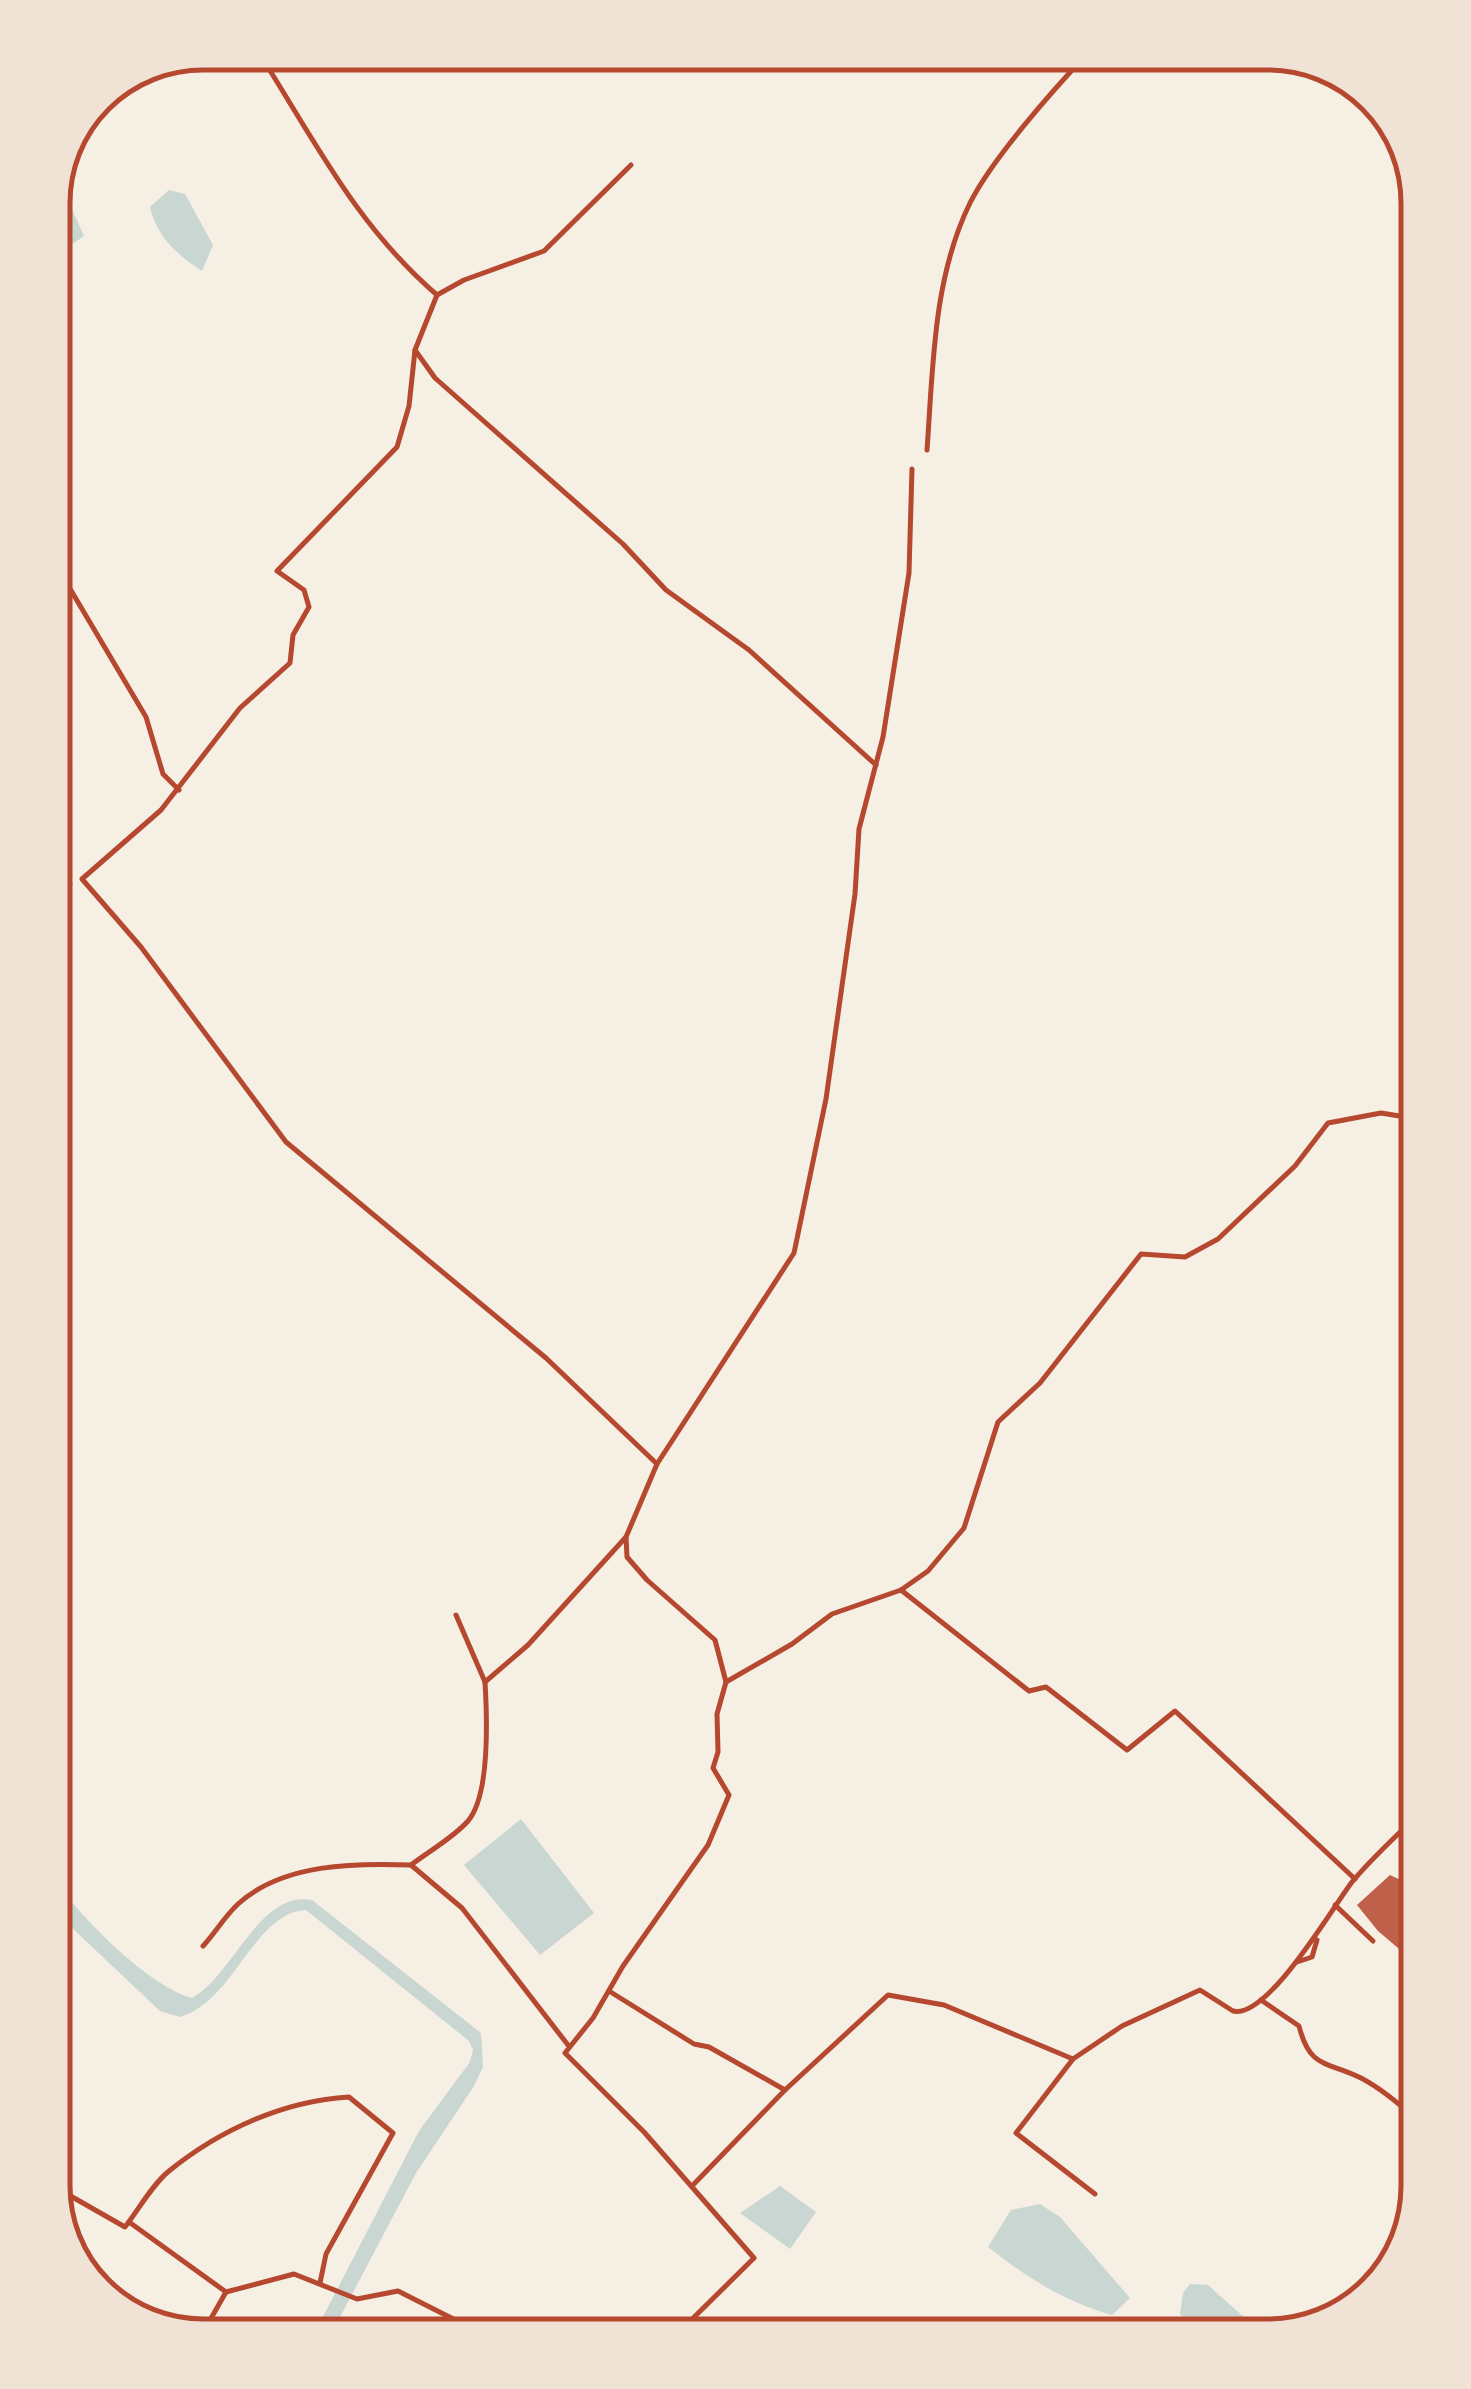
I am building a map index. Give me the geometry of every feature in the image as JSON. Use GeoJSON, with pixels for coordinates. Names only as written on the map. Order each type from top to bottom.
{"type":"FeatureCollection","features":[{"type":"Feature","properties":{"kind":"street"},"geometry":{"type":"LineString","coordinates":[[270,70],[315,140],[326,168],[399,262],[437,295]]}},
{"type":"Feature","properties":{"kind":"street"},"geometry":{"type":"LineString","coordinates":[[928,450],[935,330],[960,225],[972,199],[1032,117],[1073,70]]}},
{"type":"Feature","properties":{"kind":"street"},"geometry":{"type":"LineString","coordinates":[[631,165],[544,251],[464,280],[437,295],[415,350],[409,406],[397,447],[277,571],[304,590],[309,606],[293,635],[290,663],[240,708],[179,790],[82,878],[140,948],[286,1142],[546,1358],[657,1464]]}},
{"type":"Feature","properties":{"kind":"street"},"geometry":{"type":"LineString","coordinates":[[415,350],[436,378],[623,544],[666,590],[748,650],[876,765]]}},
{"type":"Feature","properties":{"kind":"street"},"geometry":{"type":"LineString","coordinates":[[485,1682],[528,1646],[626,1537],[657,1464],[794,1252],[826,1098],[855,894],[860,830],[876,765],[909,573],[912,469]]}},
{"type":"Feature","properties":{"kind":"street"},"geometry":{"type":"LineString","coordinates":[[70,589],[146,717],[163,774],[179,790]]}},
{"type":"Feature","properties":{"kind":"street"},"geometry":{"type":"LineString","coordinates":[[726,1682],[792,1644],[832,1614],[901,1590],[928,1572],[964,1528],[998,1422],[1040,1383],[1141,1254],[1185,1257],[1218,1239],[1295,1166],[1328,1123],[1381,1113],[1401,1117]]}},
{"type":"Feature","properties":{"kind":"street"},"geometry":{"type":"LineString","coordinates":[[626,1537],[627,1557],[647,1580],[716,1640],[726,1682],[716,1714],[718,1752],[713,1768],[729,1795],[719,1825],[593,2018],[565,2052],[754,2258],[692,2319]]}},
{"type":"Feature","properties":{"kind":"street"},"geometry":{"type":"LineString","coordinates":[[901,1590],[1029,1691],[1046,1687],[1127,1750],[1175,1711],[1355,1879]]}},
{"type":"Feature","properties":{"kind":"street"},"geometry":{"type":"LineString","coordinates":[[203,1946],[240,1902],[293,1874],[338,1866],[412,1865],[468,1821],[478,1802],[487,1728],[485,1682],[456,1615]]}},
{"type":"Feature","properties":{"kind":"street"},"geometry":{"type":"LineString","coordinates":[[1095,2194],[1016,2133],[1073,2059],[1122,2026],[1200,1990],[1240,2014],[1261,2000],[1317,1937],[1355,1879],[1401,1832]]}},
{"type":"Feature","properties":{"kind":"street"},"geometry":{"type":"LineString","coordinates":[[412,1865],[462,1908],[568,2045]]}},
{"type":"Feature","properties":{"kind":"street"},"geometry":{"type":"LineString","coordinates":[[1335,1905],[1373,1942]]}},
{"type":"Feature","properties":{"kind":"street"},"geometry":{"type":"LineString","coordinates":[[609,1991],[694,2044],[709,2047],[784,2090]]}},
{"type":"Feature","properties":{"kind":"street"},"geometry":{"type":"LineString","coordinates":[[692,2186],[784,2090],[888,1996],[944,2006],[1073,2059]]}},
{"type":"Feature","properties":{"kind":"street"},"geometry":{"type":"LineString","coordinates":[[1261,2000],[1299,2026],[1304,2044],[1324,2067],[1356,2075],[1401,2108]]}},
{"type":"Feature","properties":{"kind":"street"},"geometry":{"type":"LineString","coordinates":[[71,2197],[125,2227],[166,2173],[243,2123],[312,2099],[350,2097],[392,2133],[326,2254],[320,2283]]}},
{"type":"Feature","properties":{"kind":"street"},"geometry":{"type":"LineString","coordinates":[[129,2222],[226,2292]]}},
{"type":"Feature","properties":{"kind":"street"},"geometry":{"type":"LineString","coordinates":[[211,2319],[226,2292],[294,2274],[352,2297],[398,2292],[453,2319]]}},
{"type":"Feature","properties":{"kind":"shaded area"},"geometry":{"type":"Polygon","coordinates":[[[169,190],[185,194],[213,245],[202,271],[169,244],[153,218],[150,207],[169,190]]]}},
{"type":"Feature","properties":{"kind":"shaded area"},"geometry":{"type":"Polygon","coordinates":[[[70,207],[71,207],[84,236],[70,246],[70,207]]]}},
{"type":"Feature","properties":{"kind":"shaded area"},"geometry":{"type":"Polygon","coordinates":[[[521,1819],[594,1913],[540,1955],[464,1865],[521,1819]]]}},
{"type":"Feature","properties":{"kind":"shaded area"},"geometry":{"type":"Polygon","coordinates":[[[70,1899],[135,1964],[174,1991],[192,1998],[207,1987],[277,1908],[293,1900],[312,1900],[481,2033],[483,2067],[474,2086],[416,2173],[339,2319],[322,2319],[419,2131],[470,2062],[473,2050],[469,2041],[306,1910],[288,1915],[272,1926],[199,2008],[180,2017],[160,2011],[70,1926],[70,1899]]]}},
{"type":"Feature","properties":{"kind":"shaded area"},"geometry":{"type":"Polygon","coordinates":[[[780,2186],[816,2212],[790,2249],[740,2213],[780,2186]]]}},
{"type":"Feature","properties":{"kind":"shaded area"},"geometry":{"type":"Polygon","coordinates":[[[1040,2204],[1060,2217],[1130,2298],[1112,2315],[1047,2287],[988,2247],[1011,2210],[1040,2204]]]}},
{"type":"Feature","properties":{"kind":"shaded area"},"geometry":{"type":"Polygon","coordinates":[[[1190,2284],[1208,2285],[1246,2319],[1185,2319],[1180,2314],[1183,2293],[1190,2284]]]}},
{"type":"Feature","properties":{"kind":"building"},"geometry":{"type":"Polygon","coordinates":[[[1390,1875],[1401,1880],[1401,1951],[1378,1931],[1357,1905],[1390,1875]]]}}]}
